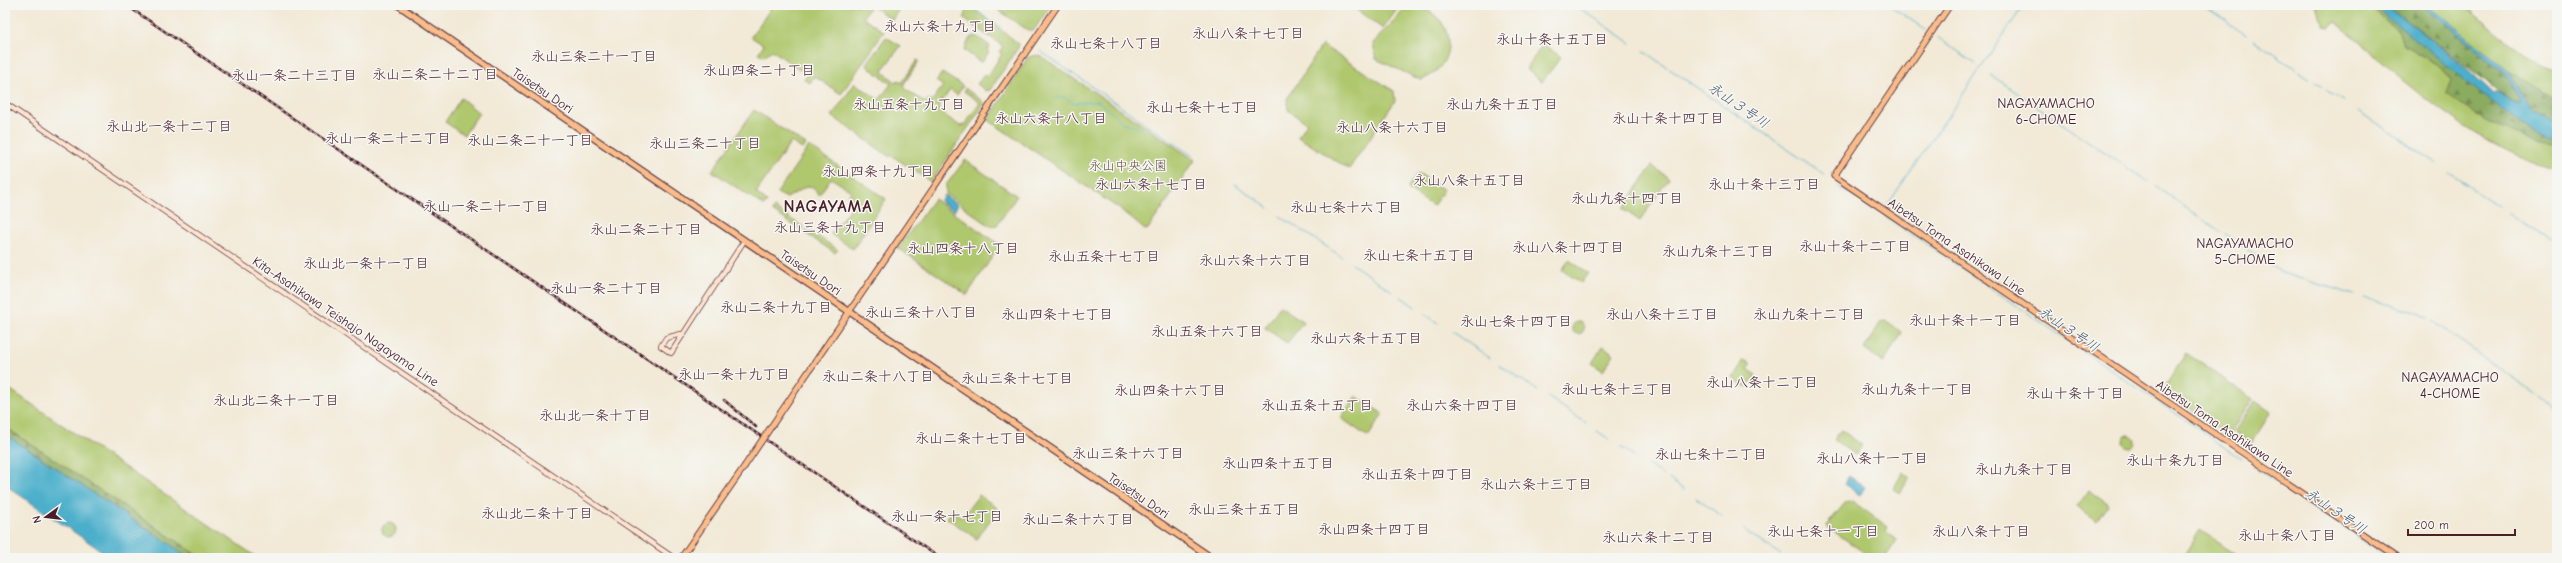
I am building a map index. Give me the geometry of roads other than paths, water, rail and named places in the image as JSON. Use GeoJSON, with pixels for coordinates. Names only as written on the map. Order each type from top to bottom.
{"type":"FeatureCollection","features":[{"type":"Feature","properties":{"kind":"highway","name":"Taisetsu Dori"},"geometry":{"type":"LineString","coordinates":[[398,5],[1212,558]]}},
{"type":"Feature","properties":{"kind":"main road"},"geometry":{"type":"LineString","coordinates":[[681,558],[1058,5]]}},
{"type":"Feature","properties":{"kind":"main road","name":"Aibetsu Toma Asahikawa Line"},"geometry":{"type":"LineString","coordinates":[[1950,5],[1834,176],[2398,558]]}},
{"type":"Feature","properties":{"kind":"main road","name":"Kita-Asahikawa Teishajo Nagayama Line"},"geometry":{"type":"LineString","coordinates":[[5,103],[674,558]]}},
{"type":"Feature","properties":{"kind":"main road"},"geometry":{"type":"LineString","coordinates":[[681,334],[666,338],[661,346],[671,352],[681,334],[744,241]]}},
{"type":"Feature","properties":{"kind":"water"},"geometry":{"type":"Polygon","coordinates":[[[2373,5],[2386,5],[2464,66],[2493,93],[2499,91],[2501,95],[2519,105],[2520,101],[2505,73],[2422,5],[2428,5],[2508,70],[2524,100],[2533,110],[2557,119],[2557,139],[2523,124],[2490,101],[2373,5]]]}},
{"type":"Feature","properties":{"kind":"water"},"geometry":{"type":"Polygon","coordinates":[[[944,195],[958,205],[954,211],[940,201],[944,195]]]}},
{"type":"Feature","properties":{"kind":"water"},"geometry":{"type":"Polygon","coordinates":[[[5,434],[190,558],[112,558],[5,485],[5,434]]]}},
{"type":"Feature","properties":{"kind":"water"},"geometry":{"type":"Polygon","coordinates":[[[1849,476],[1865,487],[1860,495],[1844,484],[1849,476]]]}},
{"type":"Feature","properties":{"kind":"waterway"},"geometry":{"type":"LineString","coordinates":[[968,5],[1001,28]]}},
{"type":"Feature","properties":{"kind":"waterway"},"geometry":{"type":"LineString","coordinates":[[1889,5],[1926,30]]}},
{"type":"Feature","properties":{"kind":"waterway"},"geometry":{"type":"LineString","coordinates":[[1888,204],[2024,5]]}},
{"type":"Feature","properties":{"kind":"waterway"},"geometry":{"type":"LineString","coordinates":[[2203,5],[2246,35]]}},
{"type":"Feature","properties":{"kind":"waterway","name":"永山３号川"},"geometry":{"type":"LineString","coordinates":[[1578,7],[1631,43]]}},
{"type":"Feature","properties":{"kind":"waterway"},"geometry":{"type":"LineString","coordinates":[[1937,37],[1975,63]]}},
{"type":"Feature","properties":{"kind":"waterway"},"geometry":{"type":"LineString","coordinates":[[2254,40],[2296,69]]}},
{"type":"Feature","properties":{"kind":"waterway"},"geometry":{"type":"LineString","coordinates":[[1040,51],[1193,156]]}},
{"type":"Feature","properties":{"kind":"waterway","name":"永山３号川"},"geometry":{"type":"LineString","coordinates":[[1643,51],[1824,174]]}},
{"type":"Feature","properties":{"kind":"waterway"},"geometry":{"type":"LineString","coordinates":[[2299,71],[2309,78]]}},
{"type":"Feature","properties":{"kind":"waterway"},"geometry":{"type":"LineString","coordinates":[[1991,75],[2148,182]]}},
{"type":"Feature","properties":{"kind":"waterway"},"geometry":{"type":"LineString","coordinates":[[2315,82],[2322,87]]}},
{"type":"Feature","properties":{"kind":"waterway"},"geometry":{"type":"LineString","coordinates":[[2326,90],[2343,101]]}},
{"type":"Feature","properties":{"kind":"waterway"},"geometry":{"type":"LineString","coordinates":[[1055,98],[1064,97],[1074,103],[1098,101],[1123,123],[1137,126],[1146,133]]}},
{"type":"Feature","properties":{"kind":"waterway"},"geometry":{"type":"LineString","coordinates":[[2359,111],[2437,164]]}},
{"type":"Feature","properties":{"kind":"waterway"},"geometry":{"type":"LineString","coordinates":[[2449,173],[2498,206]]}},
{"type":"Feature","properties":{"kind":"waterway"},"geometry":{"type":"LineString","coordinates":[[1235,184],[1269,208]]}},
{"type":"Feature","properties":{"kind":"waterway","name":"永山３号川"},"geometry":{"type":"LineString","coordinates":[[1838,187],[1871,208]]}},
{"type":"Feature","properties":{"kind":"waterway"},"geometry":{"type":"LineString","coordinates":[[2156,187],[2221,232]]}},
{"type":"Feature","properties":{"kind":"waterway"},"geometry":{"type":"LineString","coordinates":[[2508,213],[2557,246]]}},
{"type":"Feature","properties":{"kind":"waterway"},"geometry":{"type":"LineString","coordinates":[[1280,216],[1342,257]]}},
{"type":"Feature","properties":{"kind":"waterway","name":"永山３号川"},"geometry":{"type":"LineString","coordinates":[[1885,216],[2241,458]]}},
{"type":"Feature","properties":{"kind":"waterway"},"geometry":{"type":"LineString","coordinates":[[2225,234],[2282,273],[2355,295]]}},
{"type":"Feature","properties":{"kind":"waterway"},"geometry":{"type":"LineString","coordinates":[[1352,264],[1392,291]]}},
{"type":"Feature","properties":{"kind":"waterway"},"geometry":{"type":"LineString","coordinates":[[1401,297],[1415,307]]}},
{"type":"Feature","properties":{"kind":"waterway"},"geometry":{"type":"LineString","coordinates":[[2365,298],[2416,312],[2429,318]]}},
{"type":"Feature","properties":{"kind":"waterway"},"geometry":{"type":"LineString","coordinates":[[1425,314],[1438,323]]}},
{"type":"Feature","properties":{"kind":"waterway"},"geometry":{"type":"LineString","coordinates":[[2432,321],[2557,409]]}},
{"type":"Feature","properties":{"kind":"waterway"},"geometry":{"type":"LineString","coordinates":[[1452,332],[1490,358]]}},
{"type":"Feature","properties":{"kind":"waterway"},"geometry":{"type":"LineString","coordinates":[[1500,365],[1538,391]]}},
{"type":"Feature","properties":{"kind":"waterway"},"geometry":{"type":"LineString","coordinates":[[1548,397],[1586,423]]}},
{"type":"Feature","properties":{"kind":"waterway"},"geometry":{"type":"LineString","coordinates":[[1597,431],[1609,439]]}},
{"type":"Feature","properties":{"kind":"waterway"},"geometry":{"type":"LineString","coordinates":[[1621,447],[1634,456]]}},
{"type":"Feature","properties":{"kind":"waterway"},"geometry":{"type":"LineString","coordinates":[[1648,465],[1664,476]]}},
{"type":"Feature","properties":{"kind":"waterway","name":"永山３号川"},"geometry":{"type":"LineString","coordinates":[[2253,466],[2388,558]]}},
{"type":"Feature","properties":{"kind":"waterway"},"geometry":{"type":"LineString","coordinates":[[1669,479],[1684,490]]}},
{"type":"Feature","properties":{"kind":"waterway"},"geometry":{"type":"LineString","coordinates":[[1696,498],[1722,516]]}},
{"type":"Feature","properties":{"kind":"waterway"},"geometry":{"type":"LineString","coordinates":[[1744,530],[1781,555]]}},
{"type":"Feature","properties":{"kind":"railway"},"geometry":{"type":"LineString","coordinates":[[126,5],[940,558]]}},
{"type":"Feature","properties":{"kind":"railway"},"geometry":{"type":"LineString","coordinates":[[724,400],[756,427]]}},
{"type":"Feature","properties":{"kind":"district","name":"永山六条十九丁目"},"geometry":{"type":"Point","coordinates":[940,26]}},
{"type":"Feature","properties":{"kind":"district","name":"永山八条十七丁目"},"geometry":{"type":"Point","coordinates":[1248,33]}},
{"type":"Feature","properties":{"kind":"district","name":"永山十条十五丁目"},"geometry":{"type":"Point","coordinates":[1552,39]}},
{"type":"Feature","properties":{"kind":"district","name":"永山七条十八丁目"},"geometry":{"type":"Point","coordinates":[1106,43]}},
{"type":"Feature","properties":{"kind":"district","name":"永山三条二十一丁目"},"geometry":{"type":"Point","coordinates":[594,56]}},
{"type":"Feature","properties":{"kind":"district","name":"永山四条二十丁目"},"geometry":{"type":"Point","coordinates":[759,70]}},
{"type":"Feature","properties":{"kind":"district","name":"永山二条二十二丁目"},"geometry":{"type":"Point","coordinates":[435,74]}},
{"type":"Feature","properties":{"kind":"district","name":"永山一条二十三丁目"},"geometry":{"type":"Point","coordinates":[294,75]}},
{"type":"Feature","properties":{"kind":"district","name":"永山五条十九丁目"},"geometry":{"type":"Point","coordinates":[909,104]}},
{"type":"Feature","properties":{"kind":"district","name":"永山九条十五丁目"},"geometry":{"type":"Point","coordinates":[1502,104]}},
{"type":"Feature","properties":{"kind":"district","name":"永山七条十七丁目"},"geometry":{"type":"Point","coordinates":[1202,107]}},
{"type":"Feature","properties":{"kind":"district","name":"NAGAYAMACHO 6-CHOME"},"geometry":{"type":"Point","coordinates":[2046,112]}},
{"type":"Feature","properties":{"kind":"district","name":"永山六条十八丁目"},"geometry":{"type":"Point","coordinates":[1051,118]}},
{"type":"Feature","properties":{"kind":"district","name":"永山十条十四丁目"},"geometry":{"type":"Point","coordinates":[1668,118]}},
{"type":"Feature","properties":{"kind":"district","name":"永山北一条十二丁目"},"geometry":{"type":"Point","coordinates":[169,126]}},
{"type":"Feature","properties":{"kind":"district","name":"永山八条十六丁目"},"geometry":{"type":"Point","coordinates":[1392,127]}},
{"type":"Feature","properties":{"kind":"district","name":"永山一条二十二丁目"},"geometry":{"type":"Point","coordinates":[388,138]}},
{"type":"Feature","properties":{"kind":"district","name":"永山二条二十一丁目"},"geometry":{"type":"Point","coordinates":[530,140]}},
{"type":"Feature","properties":{"kind":"district","name":"永山三条二十丁目"},"geometry":{"type":"Point","coordinates":[705,143]}},
{"type":"Feature","properties":{"kind":"district","name":"永山四条十九丁目"},"geometry":{"type":"Point","coordinates":[878,171]}},
{"type":"Feature","properties":{"kind":"district","name":"永山八条十五丁目"},"geometry":{"type":"Point","coordinates":[1469,180]}},
{"type":"Feature","properties":{"kind":"district","name":"永山六条十七丁目"},"geometry":{"type":"Point","coordinates":[1151,184]}},
{"type":"Feature","properties":{"kind":"district","name":"永山十条十三丁目"},"geometry":{"type":"Point","coordinates":[1764,184]}},
{"type":"Feature","properties":{"kind":"district","name":"永山九条十四丁目"},"geometry":{"type":"Point","coordinates":[1627,198]}},
{"type":"Feature","properties":{"kind":"district","name":"永山一条二十一丁目"},"geometry":{"type":"Point","coordinates":[486,206]}},
{"type":"Feature","properties":{"kind":"district","name":"NAGAYAMA"},"geometry":{"type":"Point","coordinates":[828,206]}},
{"type":"Feature","properties":{"kind":"district","name":"永山七条十六丁目"},"geometry":{"type":"Point","coordinates":[1346,207]}},
{"type":"Feature","properties":{"kind":"district","name":"永山三条十九丁目"},"geometry":{"type":"Point","coordinates":[830,227]}},
{"type":"Feature","properties":{"kind":"district","name":"永山二条二十丁目"},"geometry":{"type":"Point","coordinates":[646,229]}},
{"type":"Feature","properties":{"kind":"district","name":"永山十条十二丁目"},"geometry":{"type":"Point","coordinates":[1855,246]}},
{"type":"Feature","properties":{"kind":"district","name":"永山八条十四丁目"},"geometry":{"type":"Point","coordinates":[1568,247]}},
{"type":"Feature","properties":{"kind":"district","name":"永山四条十八丁目"},"geometry":{"type":"Point","coordinates":[963,248]}},
{"type":"Feature","properties":{"kind":"district","name":"永山九条十三丁目"},"geometry":{"type":"Point","coordinates":[1718,251]}},
{"type":"Feature","properties":{"kind":"district","name":"NAGAYAMACHO 5-CHOME"},"geometry":{"type":"Point","coordinates":[2245,252]}},
{"type":"Feature","properties":{"kind":"district","name":"永山七条十五丁目"},"geometry":{"type":"Point","coordinates":[1419,255]}},
{"type":"Feature","properties":{"kind":"district","name":"永山五条十七丁目"},"geometry":{"type":"Point","coordinates":[1104,256]}},
{"type":"Feature","properties":{"kind":"district","name":"永山六条十六丁目"},"geometry":{"type":"Point","coordinates":[1255,260]}},
{"type":"Feature","properties":{"kind":"district","name":"永山北一条十一丁目"},"geometry":{"type":"Point","coordinates":[366,263]}},
{"type":"Feature","properties":{"kind":"district","name":"永山一条二十丁目"},"geometry":{"type":"Point","coordinates":[606,288]}},
{"type":"Feature","properties":{"kind":"district","name":"永山二条十九丁目"},"geometry":{"type":"Point","coordinates":[776,307]}},
{"type":"Feature","properties":{"kind":"district","name":"永山三条十八丁目"},"geometry":{"type":"Point","coordinates":[921,312]}},
{"type":"Feature","properties":{"kind":"district","name":"永山四条十七丁目"},"geometry":{"type":"Point","coordinates":[1057,314]}},
{"type":"Feature","properties":{"kind":"district","name":"永山八条十三丁目"},"geometry":{"type":"Point","coordinates":[1662,314]}},
{"type":"Feature","properties":{"kind":"district","name":"永山九条十二丁目"},"geometry":{"type":"Point","coordinates":[1809,314]}},
{"type":"Feature","properties":{"kind":"district","name":"永山十条十一丁目"},"geometry":{"type":"Point","coordinates":[1965,320]}},
{"type":"Feature","properties":{"kind":"district","name":"永山七条十四丁目"},"geometry":{"type":"Point","coordinates":[1516,321]}},
{"type":"Feature","properties":{"kind":"district","name":"永山五条十六丁目"},"geometry":{"type":"Point","coordinates":[1207,331]}},
{"type":"Feature","properties":{"kind":"district","name":"永山六条十五丁目"},"geometry":{"type":"Point","coordinates":[1366,338]}},
{"type":"Feature","properties":{"kind":"district","name":"永山一条十九丁目"},"geometry":{"type":"Point","coordinates":[734,374]}},
{"type":"Feature","properties":{"kind":"district","name":"永山二条十八丁目"},"geometry":{"type":"Point","coordinates":[878,376]}},
{"type":"Feature","properties":{"kind":"district","name":"永山三条十七丁目"},"geometry":{"type":"Point","coordinates":[1017,378]}},
{"type":"Feature","properties":{"kind":"district","name":"永山八条十二丁目"},"geometry":{"type":"Point","coordinates":[1762,382]}},
{"type":"Feature","properties":{"kind":"district","name":"NAGAYAMACHO 4-CHOME"},"geometry":{"type":"Point","coordinates":[2450,386]}},
{"type":"Feature","properties":{"kind":"district","name":"永山七条十三丁目"},"geometry":{"type":"Point","coordinates":[1617,389]}},
{"type":"Feature","properties":{"kind":"district","name":"永山九条十一丁目"},"geometry":{"type":"Point","coordinates":[1917,389]}},
{"type":"Feature","properties":{"kind":"district","name":"永山四条十六丁目"},"geometry":{"type":"Point","coordinates":[1170,390]}},
{"type":"Feature","properties":{"kind":"district","name":"永山十条十丁目"},"geometry":{"type":"Point","coordinates":[2075,393]}},
{"type":"Feature","properties":{"kind":"district","name":"永山北二条十一丁目"},"geometry":{"type":"Point","coordinates":[276,400]}},
{"type":"Feature","properties":{"kind":"district","name":"永山五条十五丁目"},"geometry":{"type":"Point","coordinates":[1317,405]}},
{"type":"Feature","properties":{"kind":"district","name":"永山六条十四丁目"},"geometry":{"type":"Point","coordinates":[1462,405]}},
{"type":"Feature","properties":{"kind":"district","name":"永山北一条十丁目"},"geometry":{"type":"Point","coordinates":[595,415]}},
{"type":"Feature","properties":{"kind":"district","name":"永山二条十七丁目"},"geometry":{"type":"Point","coordinates":[971,438]}},
{"type":"Feature","properties":{"kind":"district","name":"永山三条十六丁目"},"geometry":{"type":"Point","coordinates":[1128,453]}},
{"type":"Feature","properties":{"kind":"district","name":"永山七条十二丁目"},"geometry":{"type":"Point","coordinates":[1711,454]}},
{"type":"Feature","properties":{"kind":"district","name":"永山八条十一丁目"},"geometry":{"type":"Point","coordinates":[1872,458]}},
{"type":"Feature","properties":{"kind":"district","name":"永山十条九丁目"},"geometry":{"type":"Point","coordinates":[2175,460]}},
{"type":"Feature","properties":{"kind":"district","name":"永山四条十五丁目"},"geometry":{"type":"Point","coordinates":[1278,463]}},
{"type":"Feature","properties":{"kind":"district","name":"永山九条十丁目"},"geometry":{"type":"Point","coordinates":[2024,469]}},
{"type":"Feature","properties":{"kind":"district","name":"永山五条十四丁目"},"geometry":{"type":"Point","coordinates":[1417,474]}},
{"type":"Feature","properties":{"kind":"district","name":"永山六条十三丁目"},"geometry":{"type":"Point","coordinates":[1536,484]}},
{"type":"Feature","properties":{"kind":"district","name":"永山三条十五丁目"},"geometry":{"type":"Point","coordinates":[1244,509]}},
{"type":"Feature","properties":{"kind":"district","name":"永山北二条十丁目"},"geometry":{"type":"Point","coordinates":[537,513]}},
{"type":"Feature","properties":{"kind":"district","name":"永山一条十七丁目"},"geometry":{"type":"Point","coordinates":[947,516]}},
{"type":"Feature","properties":{"kind":"district","name":"永山二条十六丁目"},"geometry":{"type":"Point","coordinates":[1078,519]}},
{"type":"Feature","properties":{"kind":"district","name":"永山四条十四丁目"},"geometry":{"type":"Point","coordinates":[1374,529]}},
{"type":"Feature","properties":{"kind":"district","name":"永山七条十一丁目"},"geometry":{"type":"Point","coordinates":[1823,531]}},
{"type":"Feature","properties":{"kind":"district","name":"永山八条十丁目"},"geometry":{"type":"Point","coordinates":[1981,531]}},
{"type":"Feature","properties":{"kind":"district","name":"永山十条八丁目"},"geometry":{"type":"Point","coordinates":[2287,535]}},
{"type":"Feature","properties":{"kind":"district","name":"永山六条十二丁目"},"geometry":{"type":"Point","coordinates":[1658,537]}},
{"type":"Feature","properties":{"kind":"park label","name":"永山中央公園"},"geometry":{"type":"Point","coordinates":[1128,165]}}]}
